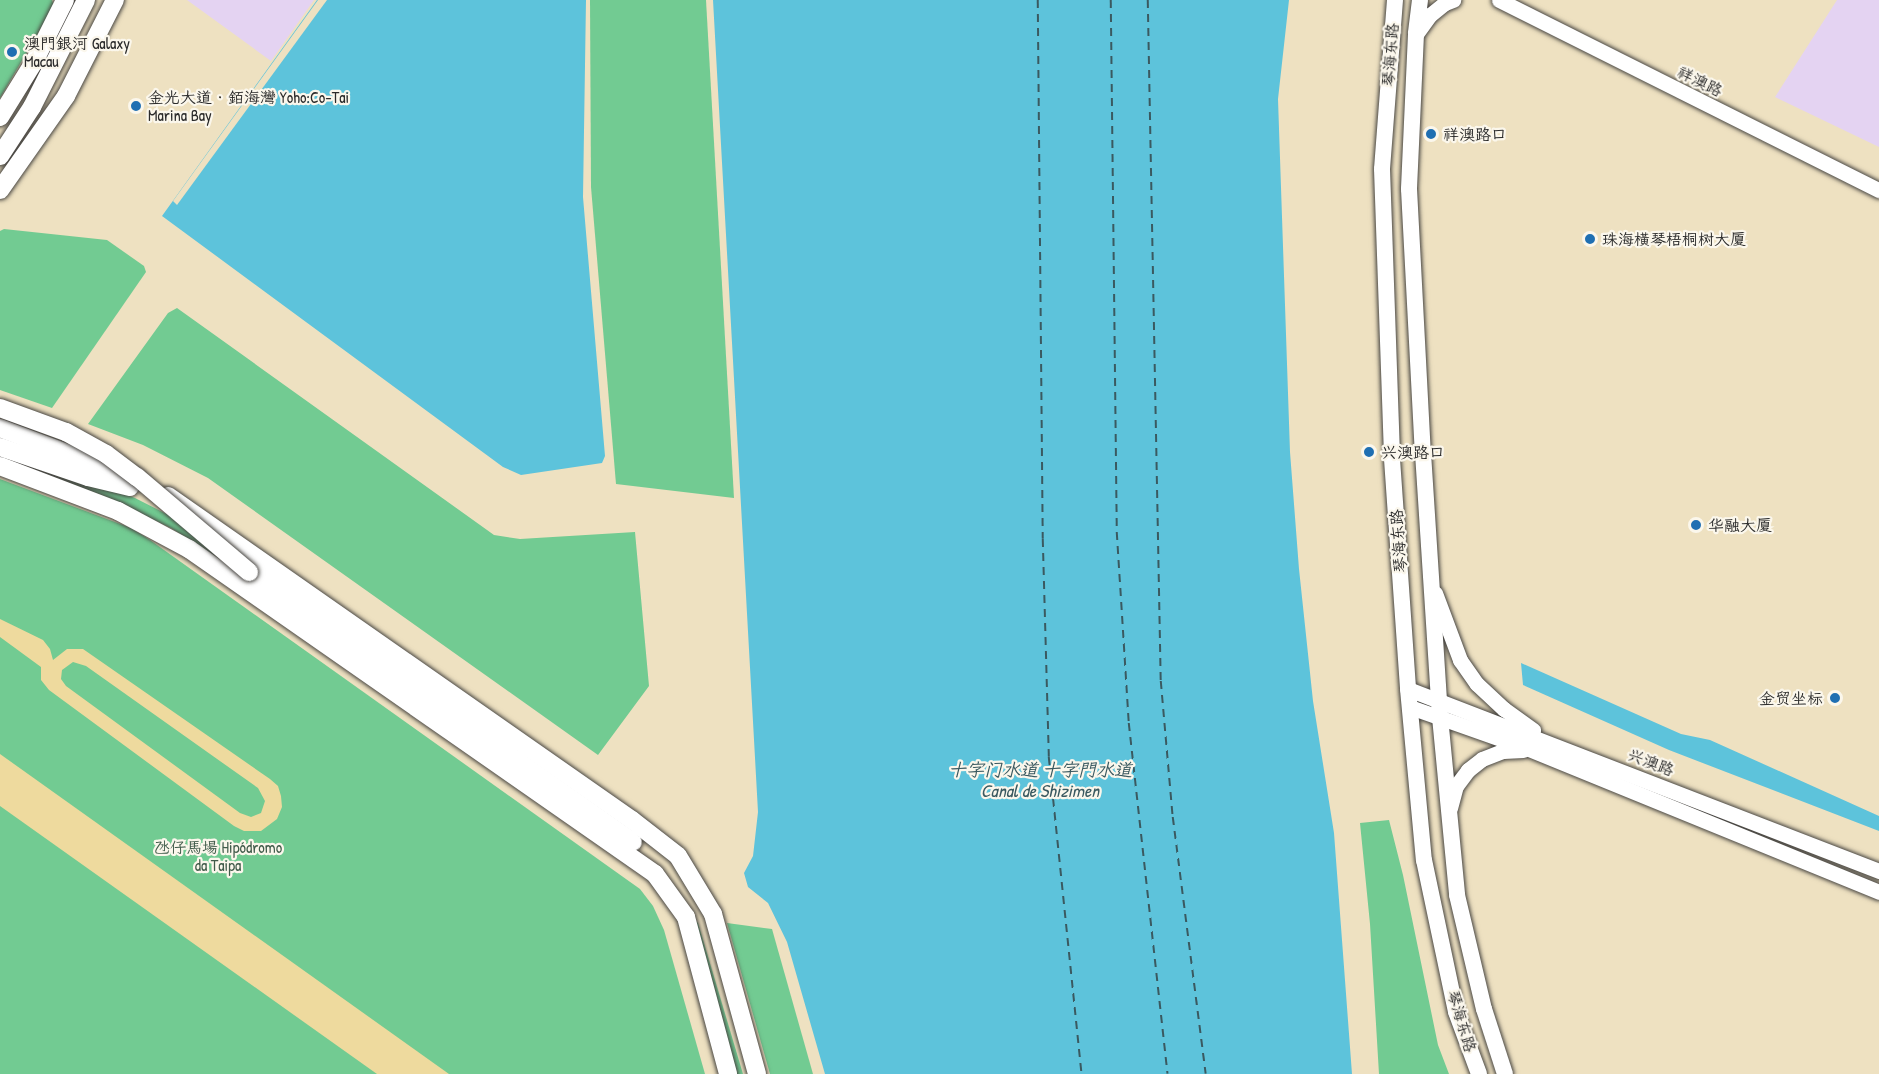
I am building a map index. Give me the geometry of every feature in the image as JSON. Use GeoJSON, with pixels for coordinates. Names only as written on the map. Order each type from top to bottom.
{"type":"FeatureCollection","features":[{"type":"Feature","properties":{"kind":"main road"},"geometry":{"type":"LineString","coordinates":[[0,117],[34,62],[64,0]]}},
{"type":"Feature","properties":{"kind":"main road"},"geometry":{"type":"LineString","coordinates":[[0,156],[32,107],[86,0]]}},
{"type":"Feature","properties":{"kind":"main road"},"geometry":{"type":"LineString","coordinates":[[0,190],[66,96],[115,0]]}},
{"type":"Feature","properties":{"kind":"main road","name":"琴海东路"},"geometry":{"type":"LineString","coordinates":[[1395,0],[1382,169],[1388,266],[1392,459],[1408,689],[1424,860],[1456,1012],[1479,1074]]}},
{"type":"Feature","properties":{"kind":"main road","name":"琴海东路"},"geometry":{"type":"LineString","coordinates":[[1420,0],[1416,34],[1409,189],[1440,709],[1457,896],[1484,1010],[1505,1074]]}},
{"type":"Feature","properties":{"kind":"main road"},"geometry":{"type":"LineString","coordinates":[[0,408],[66,432],[106,454],[137,477],[249,572]]}},
{"type":"Feature","properties":{"kind":"main road"},"geometry":{"type":"LineString","coordinates":[[0,428],[159,490],[240,543],[632,820],[678,856],[714,914],[756,1074]]}},
{"type":"Feature","properties":{"kind":"main road"},"geometry":{"type":"LineString","coordinates":[[0,447],[88,477],[127,486],[160,500],[240,543]]}},
{"type":"Feature","properties":{"kind":"main road"},"geometry":{"type":"LineString","coordinates":[[0,465],[174,528],[249,572],[515,757],[645,852],[662,871],[686,917],[728,1074]]}},
{"type":"Feature","properties":{"kind":"main road"},"geometry":{"type":"LineString","coordinates":[[0,465],[141,521],[222,570],[636,859],[655,874],[686,917]]}},
{"type":"Feature","properties":{"kind":"street"},"geometry":{"type":"LineString","coordinates":[[1416,34],[1430,15],[1445,3],[1453,0]]}},
{"type":"Feature","properties":{"kind":"street","name":"祥澳路"},"geometry":{"type":"LineString","coordinates":[[1487,0],[1502,2],[1879,190]]}},
{"type":"Feature","properties":{"kind":"street"},"geometry":{"type":"LineString","coordinates":[[1432,584],[1460,660],[1476,684],[1504,709],[1550,742]]}},
{"type":"Feature","properties":{"kind":"street","name":"兴澳路"},"geometry":{"type":"LineString","coordinates":[[1408,689],[1440,709],[1529,749],[1879,892]]}},
{"type":"Feature","properties":{"kind":"street","name":"兴澳路"},"geometry":{"type":"LineString","coordinates":[[1410,707],[1440,709],[1550,742],[1879,871]]}},
{"type":"Feature","properties":{"kind":"street"},"geometry":{"type":"LineString","coordinates":[[1449,810],[1456,786],[1468,770],[1482,759],[1503,751],[1529,749]]}},
{"type":"Feature","properties":{"kind":"shaded area"},"geometry":{"type":"Polygon","coordinates":[[[187,0],[314,0],[271,61],[187,0]]]}},
{"type":"Feature","properties":{"kind":"shaded area"},"geometry":{"type":"Polygon","coordinates":[[[1837,0],[1879,0],[1879,147],[1775,97],[1837,0]]]}},
{"type":"Feature","properties":{"kind":"green space","name":"澳門銀河 Galaxy Macau"},"geometry":{"type":"Polygon","coordinates":[[[0,0],[52,0],[54,6],[0,98],[0,0]]]}},
{"type":"Feature","properties":{"kind":"green space"},"geometry":{"type":"Polygon","coordinates":[[[590,0],[706,0],[734,498],[616,484],[591,187],[590,0]]]}},
{"type":"Feature","properties":{"kind":"green space"},"geometry":{"type":"Polygon","coordinates":[[[4,229],[107,240],[144,266],[146,272],[52,408],[0,390],[0,231],[4,229]]]}},
{"type":"Feature","properties":{"kind":"green space"},"geometry":{"type":"Polygon","coordinates":[[[177,308],[494,535],[520,539],[635,532],[649,686],[598,755],[208,478],[143,445],[88,424],[168,313],[177,308]]]}},
{"type":"Feature","properties":{"kind":"green space"},"geometry":{"type":"Polygon","coordinates":[[[0,436],[68,474],[135,498],[194,528],[232,567],[171,528],[101,495],[0,460],[0,436]]]}},
{"type":"Feature","properties":{"kind":"green space","name":"氹仔馬場 Hipódromo da Taipa"},"geometry":{"type":"Polygon","coordinates":[[[0,479],[131,528],[150,540],[640,889],[653,906],[664,930],[705,1074],[0,1074],[0,479]]]}},
{"type":"Feature","properties":{"kind":"green space"},"geometry":{"type":"Polygon","coordinates":[[[1389,820],[1403,875],[1438,1045],[1449,1074],[1379,1074],[1370,924],[1360,823],[1389,820]]]}},
{"type":"Feature","properties":{"kind":"green space"},"geometry":{"type":"Polygon","coordinates":[[[694,919],[698,923],[743,1074],[737,1074],[694,919]]]}},
{"type":"Feature","properties":{"kind":"green space"},"geometry":{"type":"Polygon","coordinates":[[[727,923],[772,929],[813,1074],[770,1074],[727,923]]]}},
{"type":"Feature","properties":{"kind":"sand"},"geometry":{"type":"Polygon","coordinates":[[[0,619],[43,640],[50,649],[53,660],[67,649],[83,649],[278,786],[282,807],[277,819],[261,831],[244,831],[234,826],[49,690],[41,680],[41,667],[0,637],[0,619]],[[73,662],[62,670],[61,679],[66,686],[240,813],[251,817],[261,813],[265,801],[258,788],[86,666],[73,662]]]}},
{"type":"Feature","properties":{"kind":"sand"},"geometry":{"type":"Polygon","coordinates":[[[0,754],[449,1074],[377,1074],[0,806],[0,754]]]}},
{"type":"Feature","properties":{"kind":"water"},"geometry":{"type":"Polygon","coordinates":[[[317,0],[586,0],[583,197],[605,456],[602,463],[521,475],[503,467],[162,216],[317,0]]]}},
{"type":"Feature","properties":{"kind":"water","name":"十字门水道 十字門水道 Canal de Shizimen"},"geometry":{"type":"Polygon","coordinates":[[[713,0],[1289,0],[1278,99],[1290,452],[1313,701],[1334,833],[1352,1074],[825,1074],[787,942],[768,903],[748,887],[744,873],[753,856],[758,812],[713,0]]]}},
{"type":"Feature","properties":{"kind":"water"},"geometry":{"type":"Polygon","coordinates":[[[1521,663],[1681,734],[1710,740],[1879,816],[1879,831],[1669,750],[1523,685],[1521,663]]]}},
{"type":"Feature","properties":{"kind":"pier"},"geometry":{"type":"Polygon","coordinates":[[[318,0],[327,0],[177,205],[173,201],[318,0]]]}},
{"type":"Feature","properties":{"kind":"ferry route"},"geometry":{"type":"LineString","coordinates":[[1038,0],[1043,539],[1049,757],[1082,1074]]}},
{"type":"Feature","properties":{"kind":"ferry route"},"geometry":{"type":"LineString","coordinates":[[1111,0],[1117,532],[1129,723],[1168,1074]]}},
{"type":"Feature","properties":{"kind":"ferry route"},"geometry":{"type":"LineString","coordinates":[[1148,0],[1161,681],[1173,817],[1206,1074]]}},
{"type":"Feature","properties":{"kind":"place","name":"澳門銀河 Galaxy Macau"},"geometry":{"type":"Point","coordinates":[12,52]}},
{"type":"Feature","properties":{"kind":"place","name":"金光大道．銆海灣 Yoho:Co-Tai Marina Bay"},"geometry":{"type":"Point","coordinates":[136,106]}},
{"type":"Feature","properties":{"kind":"place","name":"祥澳路口"},"geometry":{"type":"Point","coordinates":[1431,134]}},
{"type":"Feature","properties":{"kind":"place","name":"珠海横琴梧桐树大厦"},"geometry":{"type":"Point","coordinates":[1590,239]}},
{"type":"Feature","properties":{"kind":"place","name":"兴澳路口"},"geometry":{"type":"Point","coordinates":[1369,452]}},
{"type":"Feature","properties":{"kind":"place","name":"华融大厦"},"geometry":{"type":"Point","coordinates":[1696,525]}},
{"type":"Feature","properties":{"kind":"place","name":"金贸坐标"},"geometry":{"type":"Point","coordinates":[1835,698]}}]}
